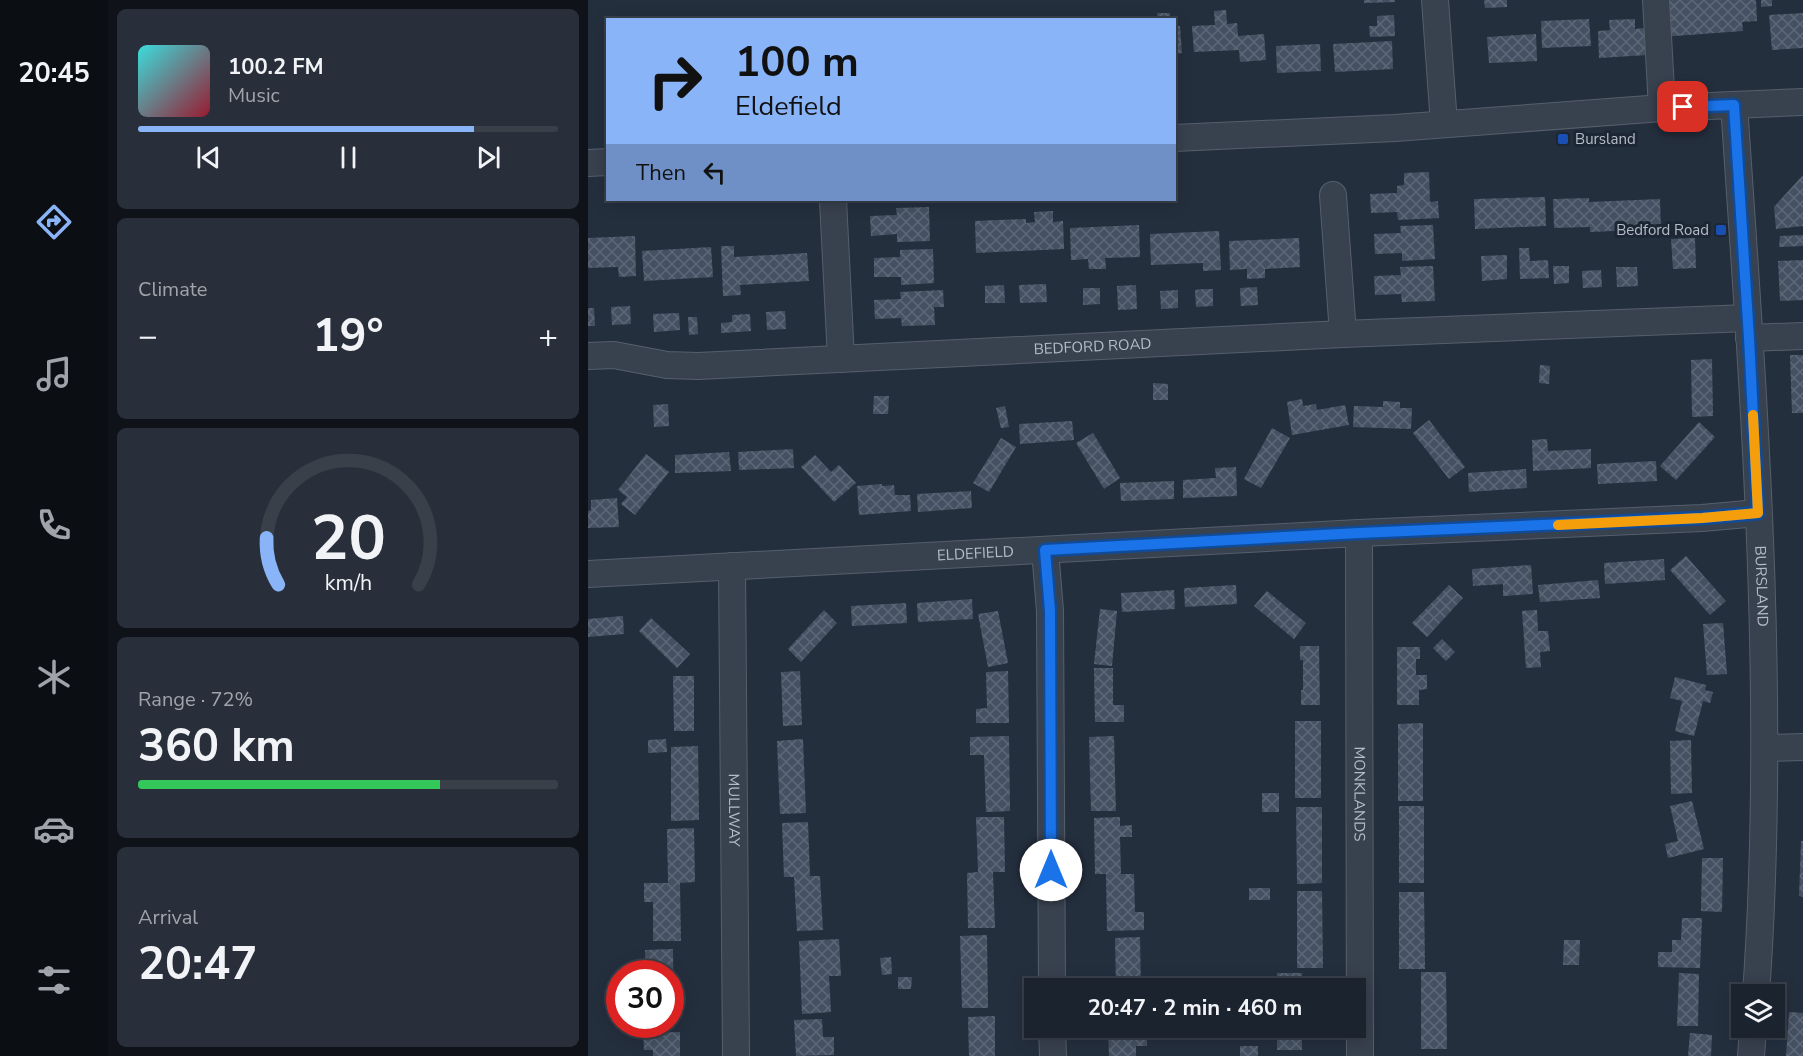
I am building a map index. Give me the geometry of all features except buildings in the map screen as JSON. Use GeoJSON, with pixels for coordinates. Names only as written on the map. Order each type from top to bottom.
{"type":"FeatureCollection","features":[{"type":"Feature","properties":{"kind":"street"},"geometry":{"type":"LineString","coordinates":[[1435,0],[1444,124]]}},
{"type":"Feature","properties":{"kind":"street"},"geometry":{"type":"LineString","coordinates":[[1656,0],[1662,108]]}},
{"type":"Feature","properties":{"kind":"street"},"geometry":{"type":"LineString","coordinates":[[1176,138],[1395,128],[1662,108],[1803,102]]}},
{"type":"Feature","properties":{"kind":"street","name":"BURSLAND"},"geometry":{"type":"LineString","coordinates":[[1734,105],[1749,328],[1758,513],[1765,748],[1763,900],[1757,984]]}},
{"type":"Feature","properties":{"kind":"street"},"geometry":{"type":"LineString","coordinates":[[588,163],[606,162]]}},
{"type":"Feature","properties":{"kind":"street"},"geometry":{"type":"LineString","coordinates":[[1333,195],[1343,334]]}},
{"type":"Feature","properties":{"kind":"street"},"geometry":{"type":"LineString","coordinates":[[832,201],[841,359]]}},
{"type":"Feature","properties":{"kind":"street","name":"BEDFORD ROAD"},"geometry":{"type":"LineString","coordinates":[[588,356],[614,355],[667,365],[698,366],[1343,334],[1749,328],[1803,336]]}},
{"type":"Feature","properties":{"kind":"street","name":"ELDEFIELD"},"geometry":{"type":"LineString","coordinates":[[588,574],[1359,533],[1690,519],[1758,513]]}},
{"type":"Feature","properties":{"kind":"street","name":"MONKLANDS"},"geometry":{"type":"LineString","coordinates":[[1359,533],[1360,1056]]}},
{"type":"Feature","properties":{"kind":"street"},"geometry":{"type":"LineString","coordinates":[[1045,550],[1050,611],[1052,978]]}},
{"type":"Feature","properties":{"kind":"street","name":"MULLWAY"},"geometry":{"type":"LineString","coordinates":[[732,566],[736,1056]]}},
{"type":"Feature","properties":{"kind":"street"},"geometry":{"type":"LineString","coordinates":[[1765,748],[1803,747]]}},
{"type":"Feature","properties":{"kind":"street"},"geometry":{"type":"LineString","coordinates":[[1052,1038],[1053,1056]]}},
{"type":"Feature","properties":{"kind":"street"},"geometry":{"type":"LineString","coordinates":[[1751,1056],[1752,1038]]}},
{"type":"Feature","properties":{"kind":"slow traffic"},"geometry":{"type":"LineString","coordinates":[[1558,525],[1758,513],[1753,415]]}},
{"type":"Feature","properties":{"kind":"place","name":"Bursland"},"geometry":{"type":"Point","coordinates":[1563,139]}},
{"type":"Feature","properties":{"kind":"place","name":"Bedford Road"},"geometry":{"type":"Point","coordinates":[1721,230]}},
{"type":"Feature","properties":{"kind":"route"},"geometry":{"type":"LineString","coordinates":[[1051,870],[1050,611],[1045,550],[1702,518],[1758,513],[1734,105],[1683,107]]}}]}
